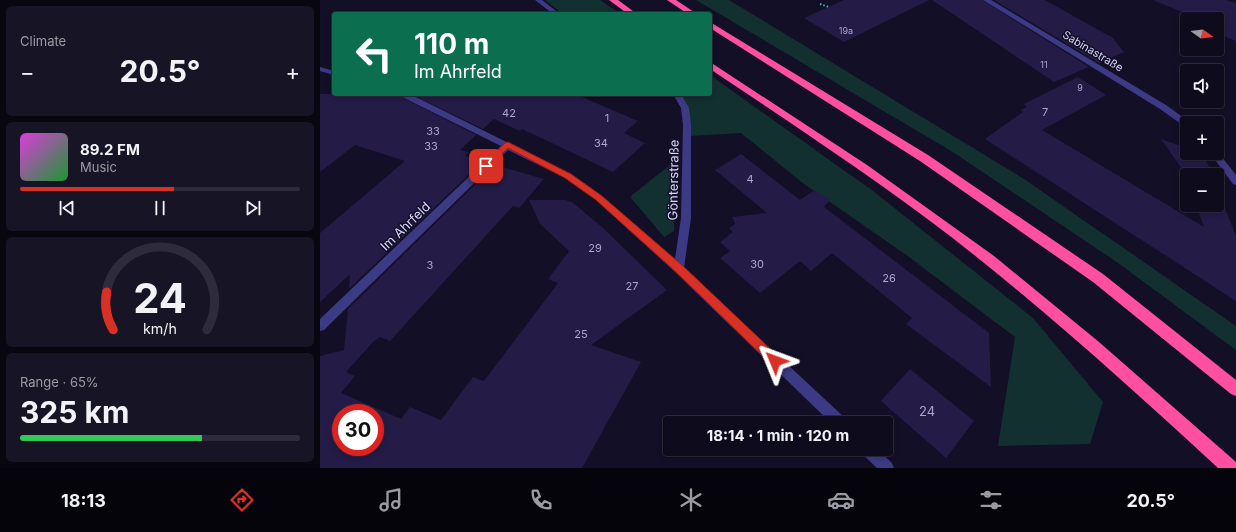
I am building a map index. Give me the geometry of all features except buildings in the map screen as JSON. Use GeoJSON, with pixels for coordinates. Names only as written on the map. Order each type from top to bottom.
{"type":"FeatureCollection","features":[{"type":"Feature","properties":{"kind":"highway"},"geometry":{"type":"LineString","coordinates":[[613,0],[630,12]]}},
{"type":"Feature","properties":{"kind":"highway"},"geometry":{"type":"LineString","coordinates":[[671,0],[690,12]]}},
{"type":"Feature","properties":{"kind":"highway"},"geometry":{"type":"LineString","coordinates":[[712,25],[924,158],[1098,278],[1236,389]]}},
{"type":"Feature","properties":{"kind":"highway"},"geometry":{"type":"LineString","coordinates":[[712,66],[849,157],[953,232],[1082,337],[1230,468]]}},
{"type":"Feature","properties":{"kind":"street"},"geometry":{"type":"LineString","coordinates":[[538,0],[554,12]]}},
{"type":"Feature","properties":{"kind":"street","name":"Sabinastraße"},"geometry":{"type":"LineString","coordinates":[[986,0],[1128,86],[1180,119]]}},
{"type":"Feature","properties":{"kind":"street"},"geometry":{"type":"LineString","coordinates":[[320,69],[332,72]]}},
{"type":"Feature","properties":{"kind":"street"},"geometry":{"type":"LineString","coordinates":[[405,96],[508,144],[568,176],[599,198],[679,269],[833,416]]}},
{"type":"Feature","properties":{"kind":"street","name":"Gönterstraße"},"geometry":{"type":"LineString","coordinates":[[678,96],[685,108],[687,126],[686,218],[679,269]]}},
{"type":"Feature","properties":{"kind":"street","name":"Im Ahrfeld"},"geometry":{"type":"LineString","coordinates":[[320,326],[508,144]]}},
{"type":"Feature","properties":{"kind":"street"},"geometry":{"type":"LineString","coordinates":[[1219,160],[1236,182]]}},
{"type":"Feature","properties":{"kind":"street"},"geometry":{"type":"LineString","coordinates":[[875,456],[887,468]]}},
{"type":"Feature","properties":{"kind":"path"},"geometry":{"type":"LineString","coordinates":[[820,4],[829,7]]}},
{"type":"Feature","properties":{"kind":"green space"},"geometry":{"type":"Polygon","coordinates":[[[545,0],[600,0],[618,12],[560,12],[545,0]]]}},
{"type":"Feature","properties":{"kind":"green space"},"geometry":{"type":"Polygon","coordinates":[[[696,0],[729,0],[1024,179],[1236,326],[1236,350],[1118,263],[956,154],[696,0]]]}},
{"type":"Feature","properties":{"kind":"green space"},"geometry":{"type":"Polygon","coordinates":[[[712,76],[873,191],[1033,318],[1103,402],[1090,444],[998,446],[1015,337],[905,254],[804,184],[741,133],[690,136],[679,96],[712,96],[712,76]]]}},
{"type":"Feature","properties":{"kind":"green space"},"geometry":{"type":"Polygon","coordinates":[[[674,162],[677,163],[674,231],[664,237],[631,198],[632,195],[674,162]]]}},
{"type":"Feature","properties":{"kind":"route"},"geometry":{"type":"LineString","coordinates":[[486,166],[508,144],[568,176],[599,198],[679,269],[775,361]]}}]}
